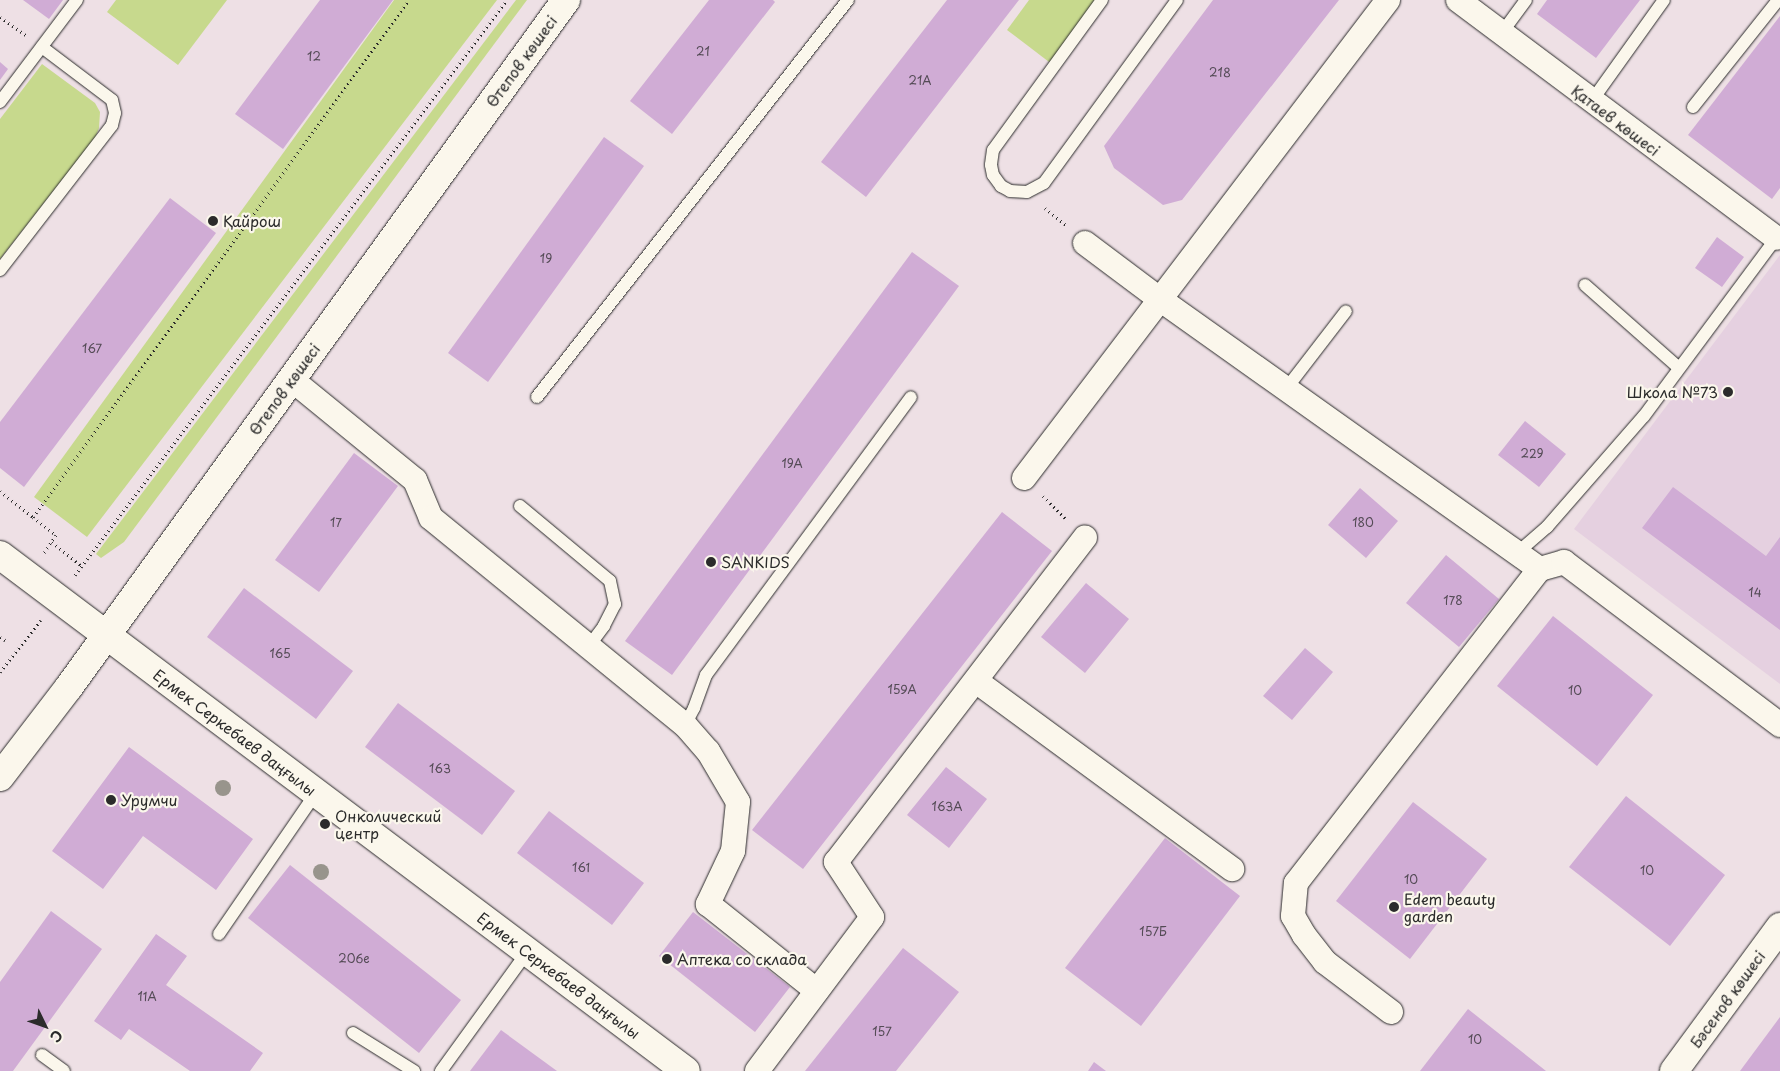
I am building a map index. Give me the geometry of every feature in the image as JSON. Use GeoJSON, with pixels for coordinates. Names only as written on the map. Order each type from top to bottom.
{"type":"FeatureCollection","features":[{"type":"Feature","properties":{"kind":"street","name":"Өтепов көшесі"},"geometry":{"type":"LineString","coordinates":[[0,777],[106,636],[566,0]]}},
{"type":"Feature","properties":{"kind":"street"},"geometry":{"type":"LineString","coordinates":[[1024,478],[1162,300],[1388,0]]}},
{"type":"Feature","properties":{"kind":"street","name":"Қатаев көшесі"},"geometry":{"type":"LineString","coordinates":[[1458,0],[1591,102],[1776,238]]}},
{"type":"Feature","properties":{"kind":"street"},"geometry":{"type":"LineString","coordinates":[[1085,243],[1286,389],[1540,569]]}},
{"type":"Feature","properties":{"kind":"street"},"geometry":{"type":"LineString","coordinates":[[291,380],[415,480],[431,518],[685,725],[708,751],[738,802],[733,851],[708,904],[817,991]]}},
{"type":"Feature","properties":{"kind":"street"},"geometry":{"type":"LineString","coordinates":[[757,1071],[872,917],[836,862],[1086,537]]}},
{"type":"Feature","properties":{"kind":"street","name":"Ермек Серкебаев даңғылы"},"geometry":{"type":"LineString","coordinates":[[0,555],[686,1071]]}},
{"type":"Feature","properties":{"kind":"street"},"geometry":{"type":"LineString","coordinates":[[1391,1012],[1325,962],[1304,935],[1293,916],[1296,883],[1540,569],[1564,562],[1780,725]]}},
{"type":"Feature","properties":{"kind":"street"},"geometry":{"type":"LineString","coordinates":[[976,680],[1232,869]]}},
{"type":"Feature","properties":{"kind":"street","name":"Бәсенов көшесі"},"geometry":{"type":"LineString","coordinates":[[1674,1071],[1780,927]]}},
{"type":"Feature","properties":{"kind":"lane"},"geometry":{"type":"LineString","coordinates":[[0,102],[77,0]]}},
{"type":"Feature","properties":{"kind":"lane"},"geometry":{"type":"LineString","coordinates":[[537,397],[848,0]]}},
{"type":"Feature","properties":{"kind":"lane"},"geometry":{"type":"LineString","coordinates":[[1102,0],[993,150],[991,165],[993,175],[1001,186],[1010,191],[1028,192],[1044,183],[1177,0]]}},
{"type":"Feature","properties":{"kind":"lane"},"geometry":{"type":"LineString","coordinates":[[1501,34],[1526,0]]}},
{"type":"Feature","properties":{"kind":"lane"},"geometry":{"type":"LineString","coordinates":[[1591,102],[1664,0]]}},
{"type":"Feature","properties":{"kind":"lane"},"geometry":{"type":"LineString","coordinates":[[1693,106],[1778,0]]}},
{"type":"Feature","properties":{"kind":"lane"},"geometry":{"type":"LineString","coordinates":[[0,270],[112,125],[115,113],[112,100],[42,47]]}},
{"type":"Feature","properties":{"kind":"lane"},"geometry":{"type":"LineString","coordinates":[[1517,553],[1547,527],[1644,416],[1776,238]]}},
{"type":"Feature","properties":{"kind":"lane"},"geometry":{"type":"LineString","coordinates":[[1585,285],[1679,368]]}},
{"type":"Feature","properties":{"kind":"lane"},"geometry":{"type":"LineString","coordinates":[[1286,389],[1346,311]]}},
{"type":"Feature","properties":{"kind":"lane"},"geometry":{"type":"LineString","coordinates":[[685,725],[694,708],[706,674],[911,397]]}},
{"type":"Feature","properties":{"kind":"lane"},"geometry":{"type":"LineString","coordinates":[[520,506],[610,581],[616,604],[604,626],[588,647]]}},
{"type":"Feature","properties":{"kind":"lane"},"geometry":{"type":"LineString","coordinates":[[219,934],[316,793]]}},
{"type":"Feature","properties":{"kind":"lane"},"geometry":{"type":"LineString","coordinates":[[441,1071],[527,952]]}},
{"type":"Feature","properties":{"kind":"lane"},"geometry":{"type":"LineString","coordinates":[[353,1033],[414,1071]]}},
{"type":"Feature","properties":{"kind":"lane"},"geometry":{"type":"LineString","coordinates":[[42,1055],[64,1071]]}},
{"type":"Feature","properties":{"kind":"path"},"geometry":{"type":"LineString","coordinates":[[33,517],[410,0]]}},
{"type":"Feature","properties":{"kind":"path"},"geometry":{"type":"LineString","coordinates":[[52,542],[82,566],[507,0]]}},
{"type":"Feature","properties":{"kind":"path"},"geometry":{"type":"LineString","coordinates":[[0,17],[42,47]]}},
{"type":"Feature","properties":{"kind":"path"},"geometry":{"type":"LineString","coordinates":[[1028,192],[1085,243]]}},
{"type":"Feature","properties":{"kind":"path"},"geometry":{"type":"LineString","coordinates":[[1024,478],[1086,537]]}},
{"type":"Feature","properties":{"kind":"path"},"geometry":{"type":"LineString","coordinates":[[0,491],[56,535],[43,553]]}},
{"type":"Feature","properties":{"kind":"path"},"geometry":{"type":"LineString","coordinates":[[0,672],[30,634]]}},
{"type":"Feature","properties":{"kind":"path"},"geometry":{"type":"LineString","coordinates":[[0,637],[5,640]]}},
{"type":"Feature","properties":{"kind":"shaded area","name":"Школа №73"},"geometry":{"type":"Polygon","coordinates":[[[1780,255],[1780,684],[1574,529],[1780,255]]]}},
{"type":"Feature","properties":{"kind":"green space"},"geometry":{"type":"Polygon","coordinates":[[[116,0],[227,0],[178,65],[107,12],[116,0]]]}},
{"type":"Feature","properties":{"kind":"green space"},"geometry":{"type":"Polygon","coordinates":[[[394,0],[497,0],[87,537],[34,497],[394,0]]]}},
{"type":"Feature","properties":{"kind":"green space"},"geometry":{"type":"Polygon","coordinates":[[[516,0],[527,0],[124,542],[101,558],[96,554],[516,0]]]}},
{"type":"Feature","properties":{"kind":"green space"},"geometry":{"type":"Polygon","coordinates":[[[1029,0],[1101,0],[1053,65],[1007,30],[1029,0]]]}},
{"type":"Feature","properties":{"kind":"green space"},"geometry":{"type":"Polygon","coordinates":[[[42,64],[95,103],[100,112],[99,128],[95,138],[0,259],[0,119],[42,64]]]}},
{"type":"Feature","properties":{"kind":"building"},"geometry":{"type":"Polygon","coordinates":[[[23,0],[63,0],[49,19],[23,0]]]}},
{"type":"Feature","properties":{"kind":"building"},"geometry":{"type":"Polygon","coordinates":[[[320,0],[393,0],[283,149],[235,114],[320,0]]]}},
{"type":"Feature","properties":{"kind":"building"},"geometry":{"type":"Polygon","coordinates":[[[709,0],[773,0],[775,2],[672,134],[630,101],[709,0]]]}},
{"type":"Feature","properties":{"kind":"building"},"geometry":{"type":"Polygon","coordinates":[[[947,0],[1019,0],[866,197],[821,162],[947,0]]]}},
{"type":"Feature","properties":{"kind":"building"},"geometry":{"type":"Polygon","coordinates":[[[1213,0],[1339,0],[1182,200],[1163,205],[1114,168],[1104,146],[1213,0]]]}},
{"type":"Feature","properties":{"kind":"building"},"geometry":{"type":"Polygon","coordinates":[[[1547,0],[1640,0],[1596,58],[1537,14],[1547,0]]]}},
{"type":"Feature","properties":{"kind":"building"},"geometry":{"type":"Polygon","coordinates":[[[1780,16],[1780,188],[1772,199],[1688,135],[1780,16]]]}},
{"type":"Feature","properties":{"kind":"building"},"geometry":{"type":"Polygon","coordinates":[[[0,62],[8,69],[0,80],[0,62]]]}},
{"type":"Feature","properties":{"kind":"building"},"geometry":{"type":"Polygon","coordinates":[[[604,137],[644,166],[488,382],[448,353],[604,137]]]}},
{"type":"Feature","properties":{"kind":"building"},"geometry":{"type":"Polygon","coordinates":[[[170,198],[216,233],[24,487],[0,468],[0,422],[170,198]]]}},
{"type":"Feature","properties":{"kind":"building"},"geometry":{"type":"Polygon","coordinates":[[[1717,237],[1744,257],[1722,287],[1695,268],[1717,237]]]}},
{"type":"Feature","properties":{"kind":"building"},"geometry":{"type":"Polygon","coordinates":[[[912,252],[959,286],[672,675],[625,641],[912,252]]]}},
{"type":"Feature","properties":{"kind":"building"},"geometry":{"type":"Polygon","coordinates":[[[1525,421],[1566,454],[1539,487],[1498,455],[1525,421]]]}},
{"type":"Feature","properties":{"kind":"building"},"geometry":{"type":"Polygon","coordinates":[[[354,453],[398,486],[319,592],[275,560],[354,453]]]}},
{"type":"Feature","properties":{"kind":"building"},"geometry":{"type":"Polygon","coordinates":[[[1673,487],[1766,556],[1780,537],[1780,630],[1642,528],[1673,487]]]}},
{"type":"Feature","properties":{"kind":"building"},"geometry":{"type":"Polygon","coordinates":[[[1360,488],[1398,521],[1366,558],[1328,525],[1360,488]]]}},
{"type":"Feature","properties":{"kind":"building"},"geometry":{"type":"Polygon","coordinates":[[[1002,512],[1052,551],[803,869],[752,830],[1002,512]]]}},
{"type":"Feature","properties":{"kind":"building"},"geometry":{"type":"Polygon","coordinates":[[[1446,555],[1499,599],[1459,647],[1406,603],[1446,555]]]}},
{"type":"Feature","properties":{"kind":"building"},"geometry":{"type":"Polygon","coordinates":[[[1086,583],[1129,619],[1085,673],[1041,637],[1086,583]]]}},
{"type":"Feature","properties":{"kind":"building"},"geometry":{"type":"Polygon","coordinates":[[[244,588],[353,671],[316,719],[207,637],[244,588]]]}},
{"type":"Feature","properties":{"kind":"building"},"geometry":{"type":"Polygon","coordinates":[[[1553,616],[1653,695],[1597,766],[1497,686],[1553,616]]]}},
{"type":"Feature","properties":{"kind":"building"},"geometry":{"type":"Polygon","coordinates":[[[1305,648],[1333,672],[1292,720],[1263,696],[1305,648]]]}},
{"type":"Feature","properties":{"kind":"building"},"geometry":{"type":"Polygon","coordinates":[[[398,703],[515,791],[482,835],[365,747],[398,703]]]}},
{"type":"Feature","properties":{"kind":"building"},"geometry":{"type":"Polygon","coordinates":[[[129,747],[253,839],[216,890],[143,836],[103,889],[52,851],[129,747]]]}},
{"type":"Feature","properties":{"kind":"building"},"geometry":{"type":"Polygon","coordinates":[[[946,767],[987,799],[949,848],[907,815],[946,767]]]}},
{"type":"Feature","properties":{"kind":"building"},"geometry":{"type":"Polygon","coordinates":[[[1626,796],[1725,875],[1670,946],[1569,867],[1626,796]]]}},
{"type":"Feature","properties":{"kind":"building"},"geometry":{"type":"Polygon","coordinates":[[[1413,802],[1487,859],[1410,959],[1336,901],[1413,802]]]}},
{"type":"Feature","properties":{"kind":"building"},"geometry":{"type":"Polygon","coordinates":[[[549,811],[644,883],[612,925],[517,853],[549,811]]]}},
{"type":"Feature","properties":{"kind":"building"},"geometry":{"type":"Polygon","coordinates":[[[1165,838],[1240,896],[1141,1026],[1065,968],[1165,838]]]}},
{"type":"Feature","properties":{"kind":"building"},"geometry":{"type":"Polygon","coordinates":[[[290,865],[461,1000],[419,1053],[248,918],[290,865]]]}},
{"type":"Feature","properties":{"kind":"building"},"geometry":{"type":"Polygon","coordinates":[[[51,911],[102,949],[13,1071],[0,1071],[0,982],[51,911]]]}},
{"type":"Feature","properties":{"kind":"building"},"geometry":{"type":"Polygon","coordinates":[[[693,912],[790,987],[755,1032],[659,956],[693,912]]]}},
{"type":"Feature","properties":{"kind":"building"},"geometry":{"type":"Polygon","coordinates":[[[156,934],[187,956],[166,985],[263,1053],[250,1071],[190,1071],[129,1029],[121,1040],[94,1021],[156,934]]]}},
{"type":"Feature","properties":{"kind":"building"},"geometry":{"type":"Polygon","coordinates":[[[903,948],[959,992],[896,1071],[805,1071],[903,948]]]}},
{"type":"Feature","properties":{"kind":"building"},"geometry":{"type":"Polygon","coordinates":[[[1468,1009],[1546,1071],[1420,1071],[1468,1009]]]}},
{"type":"Feature","properties":{"kind":"building"},"geometry":{"type":"Polygon","coordinates":[[[1780,1017],[1780,1071],[1740,1071],[1780,1017]]]}},
{"type":"Feature","properties":{"kind":"building"},"geometry":{"type":"Polygon","coordinates":[[[501,1030],[557,1071],[470,1071],[501,1030]]]}},
{"type":"Feature","properties":{"kind":"building"},"geometry":{"type":"Polygon","coordinates":[[[1094,1062],[1106,1071],[1088,1071],[1094,1062]]]}},
{"type":"Feature","properties":{"kind":"place","name":"Қайрош"},"geometry":{"type":"Point","coordinates":[213,221]}},
{"type":"Feature","properties":{"kind":"place","name":"Школа №73"},"geometry":{"type":"Point","coordinates":[1728,392]}},
{"type":"Feature","properties":{"kind":"place","name":"SANKIDS"},"geometry":{"type":"Point","coordinates":[711,562]}},
{"type":"Feature","properties":{"kind":"place","name":"Урумчи"},"geometry":{"type":"Point","coordinates":[111,800]}},
{"type":"Feature","properties":{"kind":"place","name":"Онколический центр"},"geometry":{"type":"Point","coordinates":[325,824]}},
{"type":"Feature","properties":{"kind":"place","name":"Edem beauty garden"},"geometry":{"type":"Point","coordinates":[1394,907]}},
{"type":"Feature","properties":{"kind":"place","name":"Аптека со склада"},"geometry":{"type":"Point","coordinates":[667,959]}}]}
